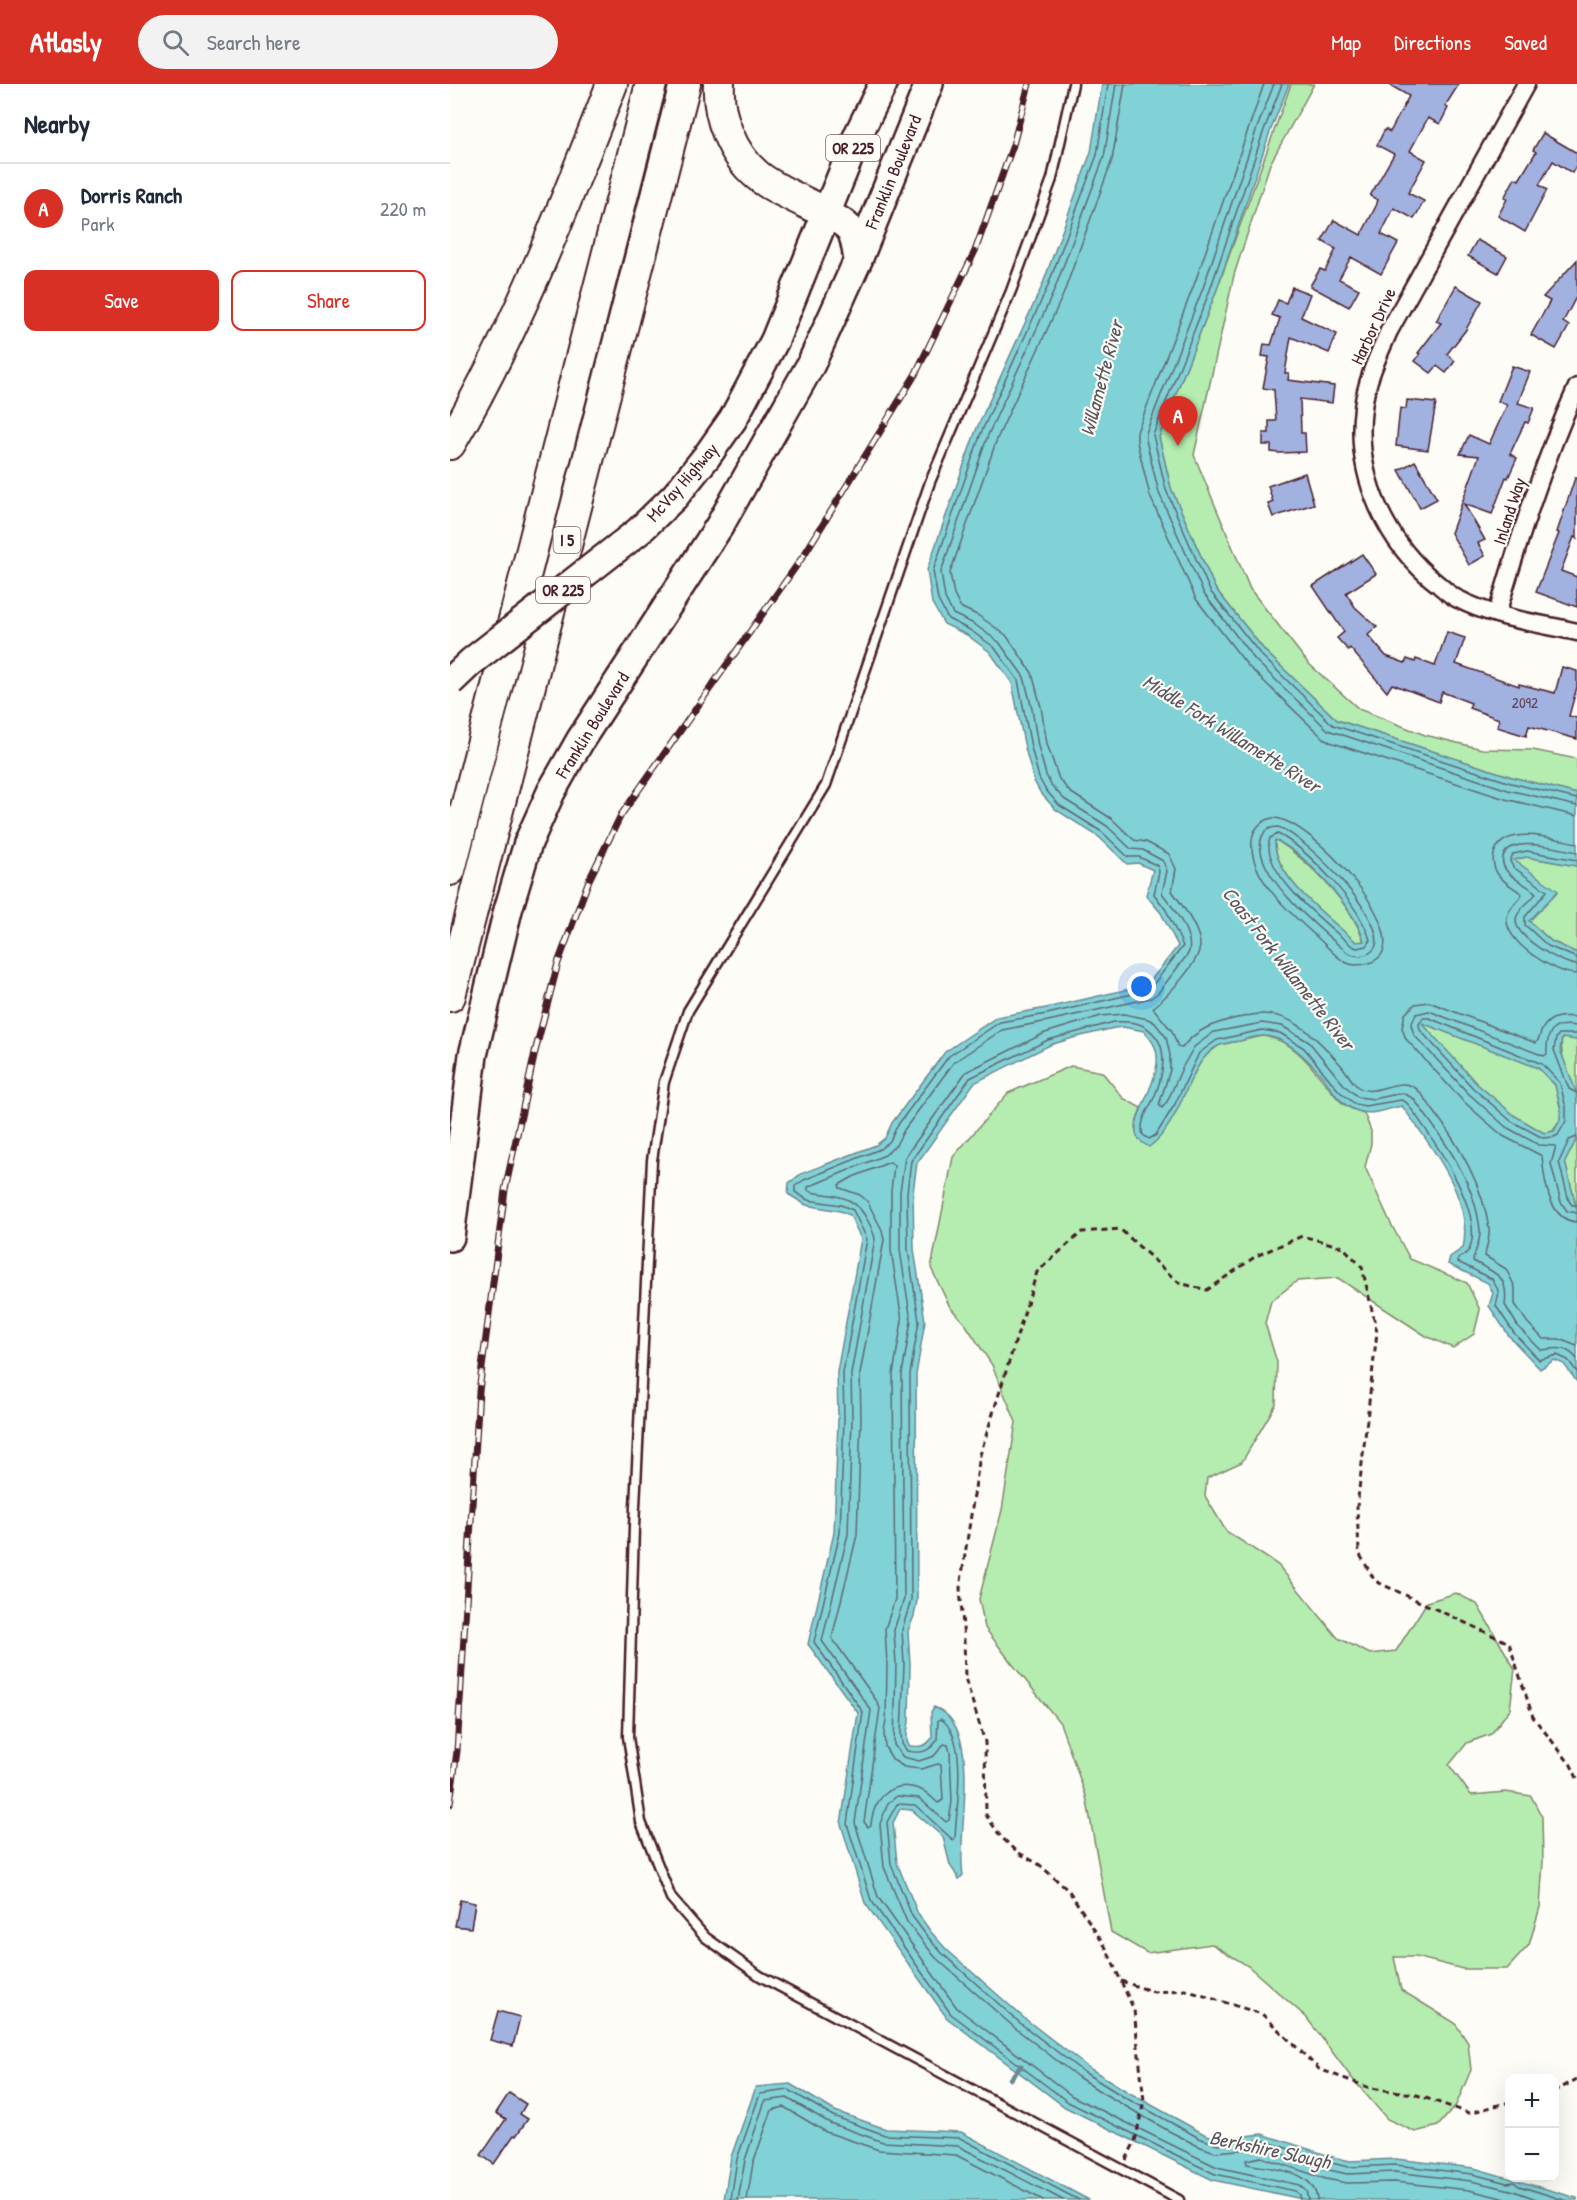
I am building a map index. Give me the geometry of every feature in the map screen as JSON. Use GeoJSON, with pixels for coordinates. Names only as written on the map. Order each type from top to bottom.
{"type":"FeatureCollection","features":[{"type":"Feature","properties":{"kind":"highway"},"geometry":{"type":"LineString","coordinates":[[450,444],[478,396],[552,236],[612,84]]}},
{"type":"Feature","properties":{"kind":"highway","name":"I 5"},"geometry":{"type":"LineString","coordinates":[[450,870],[651,84]]}},
{"type":"Feature","properties":{"kind":"highway","name":"I 5"},"geometry":{"type":"LineString","coordinates":[[450,996],[685,84]]}},
{"type":"Feature","properties":{"kind":"highway"},"geometry":{"type":"LineString","coordinates":[[719,84],[724,121],[737,151],[757,176],[826,213]]}},
{"type":"Feature","properties":{"kind":"main road","name":"OR 225"},"geometry":{"type":"LineString","coordinates":[[826,213],[858,135],[883,84]]}},
{"type":"Feature","properties":{"kind":"main road","name":"Franklin Boulevard"},"geometry":{"type":"LineString","coordinates":[[450,1236],[474,1055],[508,910],[528,843],[551,792],[581,739],[720,525],[812,363],[858,260],[929,84]]}},
{"type":"Feature","properties":{"kind":"main road","name":"Franklin Boulevard"},"geometry":{"type":"LineString","coordinates":[[826,213],[848,226],[854,234],[858,260]]}},
{"type":"Feature","properties":{"kind":"main road","name":"McVay Highway"},"geometry":{"type":"LineString","coordinates":[[450,682],[471,662],[639,531],[675,496],[733,419],[775,340],[826,213]]}},
{"type":"Feature","properties":{"kind":"street","name":"Harbor Drive"},"geometry":{"type":"LineString","coordinates":[[1526,84],[1389,331],[1372,367],[1363,409],[1363,449],[1372,493],[1392,535],[1419,570],[1457,599],[1497,614],[1577,632]]}},
{"type":"Feature","properties":{"kind":"street","name":"Inland Way"},"geometry":{"type":"LineString","coordinates":[[1497,614],[1528,509],[1569,424],[1577,387]]}},
{"type":"Feature","properties":{"kind":"lane"},"geometry":{"type":"LineString","coordinates":[[1073,84],[1052,179],[1011,291],[930,482],[826,785],[688,1011],[664,1082],[652,1160],[634,1527],[628,1737],[641,1822],[671,1898],[705,1937],[760,1976],[1179,2200]]}},
{"type":"Feature","properties":{"kind":"path"},"geometry":{"type":"LineString","coordinates":[[1122,2170],[1135,2141],[1144,2101],[1134,2010],[1105,1946],[1069,1891],[1040,1865],[1019,1853],[1002,1837],[986,1815],[985,1742],[965,1678],[960,1588],[980,1455],[1037,1272],[1082,1232],[1120,1228],[1179,1283],[1207,1290],[1256,1256],[1302,1236],[1343,1248],[1362,1267],[1377,1332],[1357,1507],[1359,1552],[1376,1581],[1509,1643],[1533,1717],[1571,1765],[1577,1778]]}},
{"type":"Feature","properties":{"kind":"path"},"geometry":{"type":"LineString","coordinates":[[1120,1980],[1154,1992],[1185,1990],[1262,2014],[1319,2068],[1370,2088],[1414,2094],[1469,2113],[1505,2103]]}},
{"type":"Feature","properties":{"kind":"path"},"geometry":{"type":"LineString","coordinates":[[1559,2089],[1577,2079]]}},
{"type":"Feature","properties":{"kind":"green space"},"geometry":{"type":"Polygon","coordinates":[[[1291,84],[1314,84],[1270,164],[1234,275],[1194,455],[1250,589],[1308,663],[1359,709],[1425,735],[1482,749],[1533,750],[1577,759],[1577,794],[1512,777],[1337,720],[1265,651],[1215,588],[1171,488],[1159,437],[1216,292],[1291,84]]]}},
{"type":"Feature","properties":{"kind":"green space"},"geometry":{"type":"Polygon","coordinates":[[[1275,839],[1301,859],[1327,884],[1350,913],[1364,942],[1356,942],[1318,909],[1292,882],[1277,853],[1275,839]]]}},
{"type":"Feature","properties":{"kind":"green space"},"geometry":{"type":"Polygon","coordinates":[[[1526,857],[1577,866],[1577,953],[1551,941],[1529,921],[1541,909],[1514,860],[1526,857]]]}},
{"type":"Feature","properties":{"kind":"green space"},"geometry":{"type":"Polygon","coordinates":[[[1420,1022],[1538,1068],[1555,1085],[1561,1110],[1560,1120],[1553,1131],[1544,1133],[1515,1116],[1477,1084],[1420,1022]]]}},
{"type":"Feature","properties":{"kind":"green space"},"geometry":{"type":"Polygon","coordinates":[[[1263,1036],[1277,1040],[1299,1053],[1343,1104],[1364,1113],[1371,1131],[1371,1144],[1365,1167],[1410,1259],[1467,1283],[1480,1310],[1474,1334],[1453,1348],[1426,1336],[1338,1278],[1297,1281],[1271,1301],[1265,1323],[1277,1362],[1276,1404],[1242,1462],[1207,1478],[1205,1496],[1226,1531],[1278,1565],[1338,1638],[1370,1654],[1396,1651],[1427,1602],[1456,1593],[1477,1604],[1515,1669],[1510,1709],[1491,1734],[1467,1743],[1449,1765],[1471,1795],[1506,1792],[1531,1796],[1542,1817],[1543,1861],[1540,1907],[1529,1945],[1507,1969],[1463,1969],[1416,1957],[1394,1957],[1401,1990],[1455,2023],[1468,2043],[1471,2070],[1456,2105],[1438,2126],[1415,2132],[1387,2119],[1351,2077],[1306,2017],[1248,1966],[1212,1944],[1147,1953],[1111,1932],[1086,1796],[1060,1723],[985,1628],[979,1599],[1002,1510],[1016,1422],[992,1365],[966,1325],[950,1307],[931,1268],[953,1157],[1008,1093],[1071,1066],[1102,1072],[1123,1098],[1141,1108],[1137,1120],[1194,1074],[1203,1058],[1219,1045],[1263,1036]]]}},
{"type":"Feature","properties":{"kind":"green space"},"geometry":{"type":"Polygon","coordinates":[[[1562,1038],[1577,1040],[1577,1103],[1562,1054],[1562,1038]]]}},
{"type":"Feature","properties":{"kind":"green space"},"geometry":{"type":"Polygon","coordinates":[[[1577,1138],[1577,1210],[1565,1162],[1577,1138]]]}},
{"type":"Feature","properties":{"kind":"water"},"geometry":{"type":"Polygon","coordinates":[[[1102,84],[1289,84],[1270,132],[1216,292],[1159,437],[1171,488],[1215,588],[1265,651],[1337,720],[1512,777],[1577,794],[1577,866],[1526,857],[1514,860],[1558,891],[1529,921],[1551,941],[1577,953],[1577,1040],[1562,1038],[1560,1050],[1576,1091],[1577,1103],[1577,1138],[1565,1162],[1577,1210],[1577,1382],[1564,1364],[1554,1360],[1540,1369],[1509,1336],[1489,1306],[1493,1293],[1488,1283],[1448,1264],[1450,1257],[1463,1248],[1465,1229],[1462,1210],[1456,1192],[1437,1155],[1402,1106],[1372,1113],[1352,1109],[1340,1099],[1310,1062],[1282,1041],[1272,1037],[1257,1036],[1220,1045],[1207,1054],[1191,1079],[1170,1123],[1149,1147],[1139,1139],[1136,1130],[1137,1119],[1156,1068],[1157,1055],[1153,1043],[1144,1031],[1123,1027],[1114,1028],[1050,1045],[974,1083],[917,1163],[913,1192],[914,1249],[925,1321],[916,1375],[917,1601],[908,1631],[910,1664],[907,1742],[910,1746],[923,1746],[930,1741],[932,1738],[931,1712],[934,1707],[950,1718],[959,1736],[964,1758],[965,1783],[963,1875],[959,1879],[950,1865],[943,1837],[912,1810],[900,1809],[893,1823],[897,1863],[918,1914],[931,1932],[946,1949],[1024,2018],[1086,2066],[1204,2134],[1219,2139],[1262,2134],[1350,2161],[1396,2159],[1474,2168],[1505,2177],[1505,2182],[1522,2182],[1577,2198],[1577,2200],[1307,2200],[1213,2180],[1065,2107],[947,2018],[865,1903],[841,1824],[858,1713],[808,1644],[834,1533],[838,1419],[837,1372],[861,1239],[850,1215],[806,1205],[788,1194],[789,1183],[801,1174],[876,1145],[885,1138],[892,1123],[945,1052],[997,1017],[1147,985],[1178,946],[1161,913],[1146,895],[1153,870],[1138,863],[1127,864],[1099,837],[1055,809],[1040,792],[1034,781],[1025,748],[1012,683],[990,652],[967,635],[944,624],[932,603],[927,570],[976,430],[1042,286],[1091,152],[1102,84]],[[1275,840],[1277,854],[1283,868],[1293,882],[1305,896],[1356,942],[1364,941],[1351,914],[1327,883],[1300,856],[1275,840]],[[1422,1023],[1477,1084],[1515,1116],[1544,1133],[1554,1131],[1560,1120],[1561,1110],[1555,1085],[1538,1068],[1422,1023]]]}},
{"type":"Feature","properties":{"kind":"water"},"geometry":{"type":"Polygon","coordinates":[[[790,2084],[835,2111],[886,2129],[961,2132],[1089,2200],[724,2200],[731,2157],[756,2087],[790,2084]]]}},
{"type":"Feature","properties":{"kind":"building"},"geometry":{"type":"Polygon","coordinates":[[[1388,84],[1459,84],[1445,106],[1448,108],[1440,124],[1428,118],[1410,151],[1426,160],[1408,193],[1424,201],[1414,219],[1394,208],[1381,234],[1398,243],[1381,274],[1351,257],[1339,279],[1359,289],[1349,307],[1310,286],[1320,269],[1325,271],[1336,249],[1322,241],[1334,220],[1361,235],[1376,206],[1378,200],[1370,196],[1394,154],[1377,145],[1385,129],[1390,132],[1409,96],[1388,84]]]}},
{"type":"Feature","properties":{"kind":"building"},"geometry":{"type":"Polygon","coordinates":[[[1543,133],[1577,153],[1577,164],[1572,173],[1553,161],[1539,185],[1547,190],[1525,232],[1498,216],[1507,199],[1504,198],[1515,178],[1519,180],[1536,152],[1533,150],[1543,133]]]}},
{"type":"Feature","properties":{"kind":"building"},"geometry":{"type":"Polygon","coordinates":[[[1477,240],[1507,256],[1498,273],[1468,256],[1477,240]]]}},
{"type":"Feature","properties":{"kind":"building"},"geometry":{"type":"Polygon","coordinates":[[[1577,260],[1577,295],[1563,322],[1569,326],[1556,349],[1531,335],[1550,301],[1543,297],[1577,260]]]}},
{"type":"Feature","properties":{"kind":"building"},"geometry":{"type":"Polygon","coordinates":[[[1456,286],[1482,301],[1465,331],[1447,354],[1455,361],[1446,373],[1437,366],[1431,373],[1415,361],[1420,354],[1418,353],[1441,323],[1436,321],[1456,286]]]}},
{"type":"Feature","properties":{"kind":"building"},"geometry":{"type":"Polygon","coordinates":[[[1292,287],[1310,294],[1301,317],[1337,334],[1329,353],[1291,337],[1285,373],[1289,373],[1288,380],[1334,386],[1332,403],[1300,399],[1301,433],[1305,433],[1306,452],[1279,453],[1271,452],[1271,445],[1263,445],[1263,433],[1269,433],[1269,421],[1276,421],[1274,390],[1263,388],[1269,357],[1262,356],[1264,344],[1271,345],[1280,318],[1272,315],[1278,300],[1286,303],[1292,287]]]}},
{"type":"Feature","properties":{"kind":"building"},"geometry":{"type":"Polygon","coordinates":[[[1512,366],[1530,372],[1518,403],[1534,408],[1510,454],[1517,458],[1508,478],[1506,477],[1492,514],[1464,504],[1485,540],[1478,543],[1485,556],[1469,565],[1451,533],[1479,456],[1460,454],[1469,435],[1489,444],[1507,405],[1498,401],[1512,366]]]}},
{"type":"Feature","properties":{"kind":"building"},"geometry":{"type":"Polygon","coordinates":[[[1407,400],[1436,403],[1428,450],[1396,446],[1400,408],[1406,409],[1407,400]]]}},
{"type":"Feature","properties":{"kind":"building"},"geometry":{"type":"Polygon","coordinates":[[[1415,461],[1437,499],[1420,508],[1399,470],[1415,461]]]}},
{"type":"Feature","properties":{"kind":"building"},"geometry":{"type":"Polygon","coordinates":[[[1305,473],[1314,504],[1273,517],[1268,504],[1273,502],[1268,486],[1305,473]]]}},
{"type":"Feature","properties":{"kind":"building"},"geometry":{"type":"Polygon","coordinates":[[[1575,478],[1577,478],[1577,539],[1574,537],[1561,571],[1577,577],[1577,607],[1536,592],[1559,533],[1557,532],[1575,478]]]}},
{"type":"Feature","properties":{"kind":"building"},"geometry":{"type":"Polygon","coordinates":[[[1362,554],[1376,574],[1346,593],[1355,607],[1377,627],[1368,635],[1386,656],[1405,663],[1407,659],[1415,662],[1416,659],[1435,666],[1447,632],[1465,638],[1456,664],[1519,686],[1519,684],[1555,693],[1562,667],[1577,671],[1577,687],[1569,716],[1577,718],[1577,739],[1529,726],[1526,736],[1497,727],[1499,719],[1469,708],[1471,703],[1442,692],[1439,702],[1392,684],[1387,692],[1350,648],[1348,650],[1337,638],[1344,632],[1313,586],[1362,554]]]}},
{"type":"Feature","properties":{"kind":"building"},"geometry":{"type":"Polygon","coordinates":[[[460,1900],[475,1903],[471,1928],[455,1926],[460,1900]]]}},
{"type":"Feature","properties":{"kind":"building"},"geometry":{"type":"Polygon","coordinates":[[[498,2011],[520,2017],[513,2046],[490,2040],[498,2011]]]}},
{"type":"Feature","properties":{"kind":"building"},"geometry":{"type":"Polygon","coordinates":[[[509,2093],[526,2104],[520,2114],[528,2119],[494,2164],[481,2155],[506,2119],[496,2113],[509,2093]]]}},
{"type":"Feature","properties":{"kind":"waterway","name":"Berkshire Slough"},"geometry":{"type":"LineString","coordinates":[[1010,2079],[1021,2066]]}},
{"type":"Feature","properties":{"kind":"railway"},"geometry":{"type":"LineString","coordinates":[[450,1804],[457,1751],[479,1391],[505,1190],[535,1052],[558,963],[589,880],[621,815],[804,555],[915,375],[975,251],[1013,145],[1029,84]]}},
{"type":"Feature","properties":{"kind":"place","name":"Dorris Ranch"},"geometry":{"type":"Point","coordinates":[1178,446]}},
{"type":"Feature","properties":{"kind":"water label","name":"Willamette River"},"geometry":{"type":"Point","coordinates":[1101,378]}},
{"type":"Feature","properties":{"kind":"water label","name":"Middle Fork Willamette River"},"geometry":{"type":"Point","coordinates":[1232,733]}},
{"type":"Feature","properties":{"kind":"water label","name":"Coast Fork Willamette River"},"geometry":{"type":"Point","coordinates":[1289,968]}}]}
